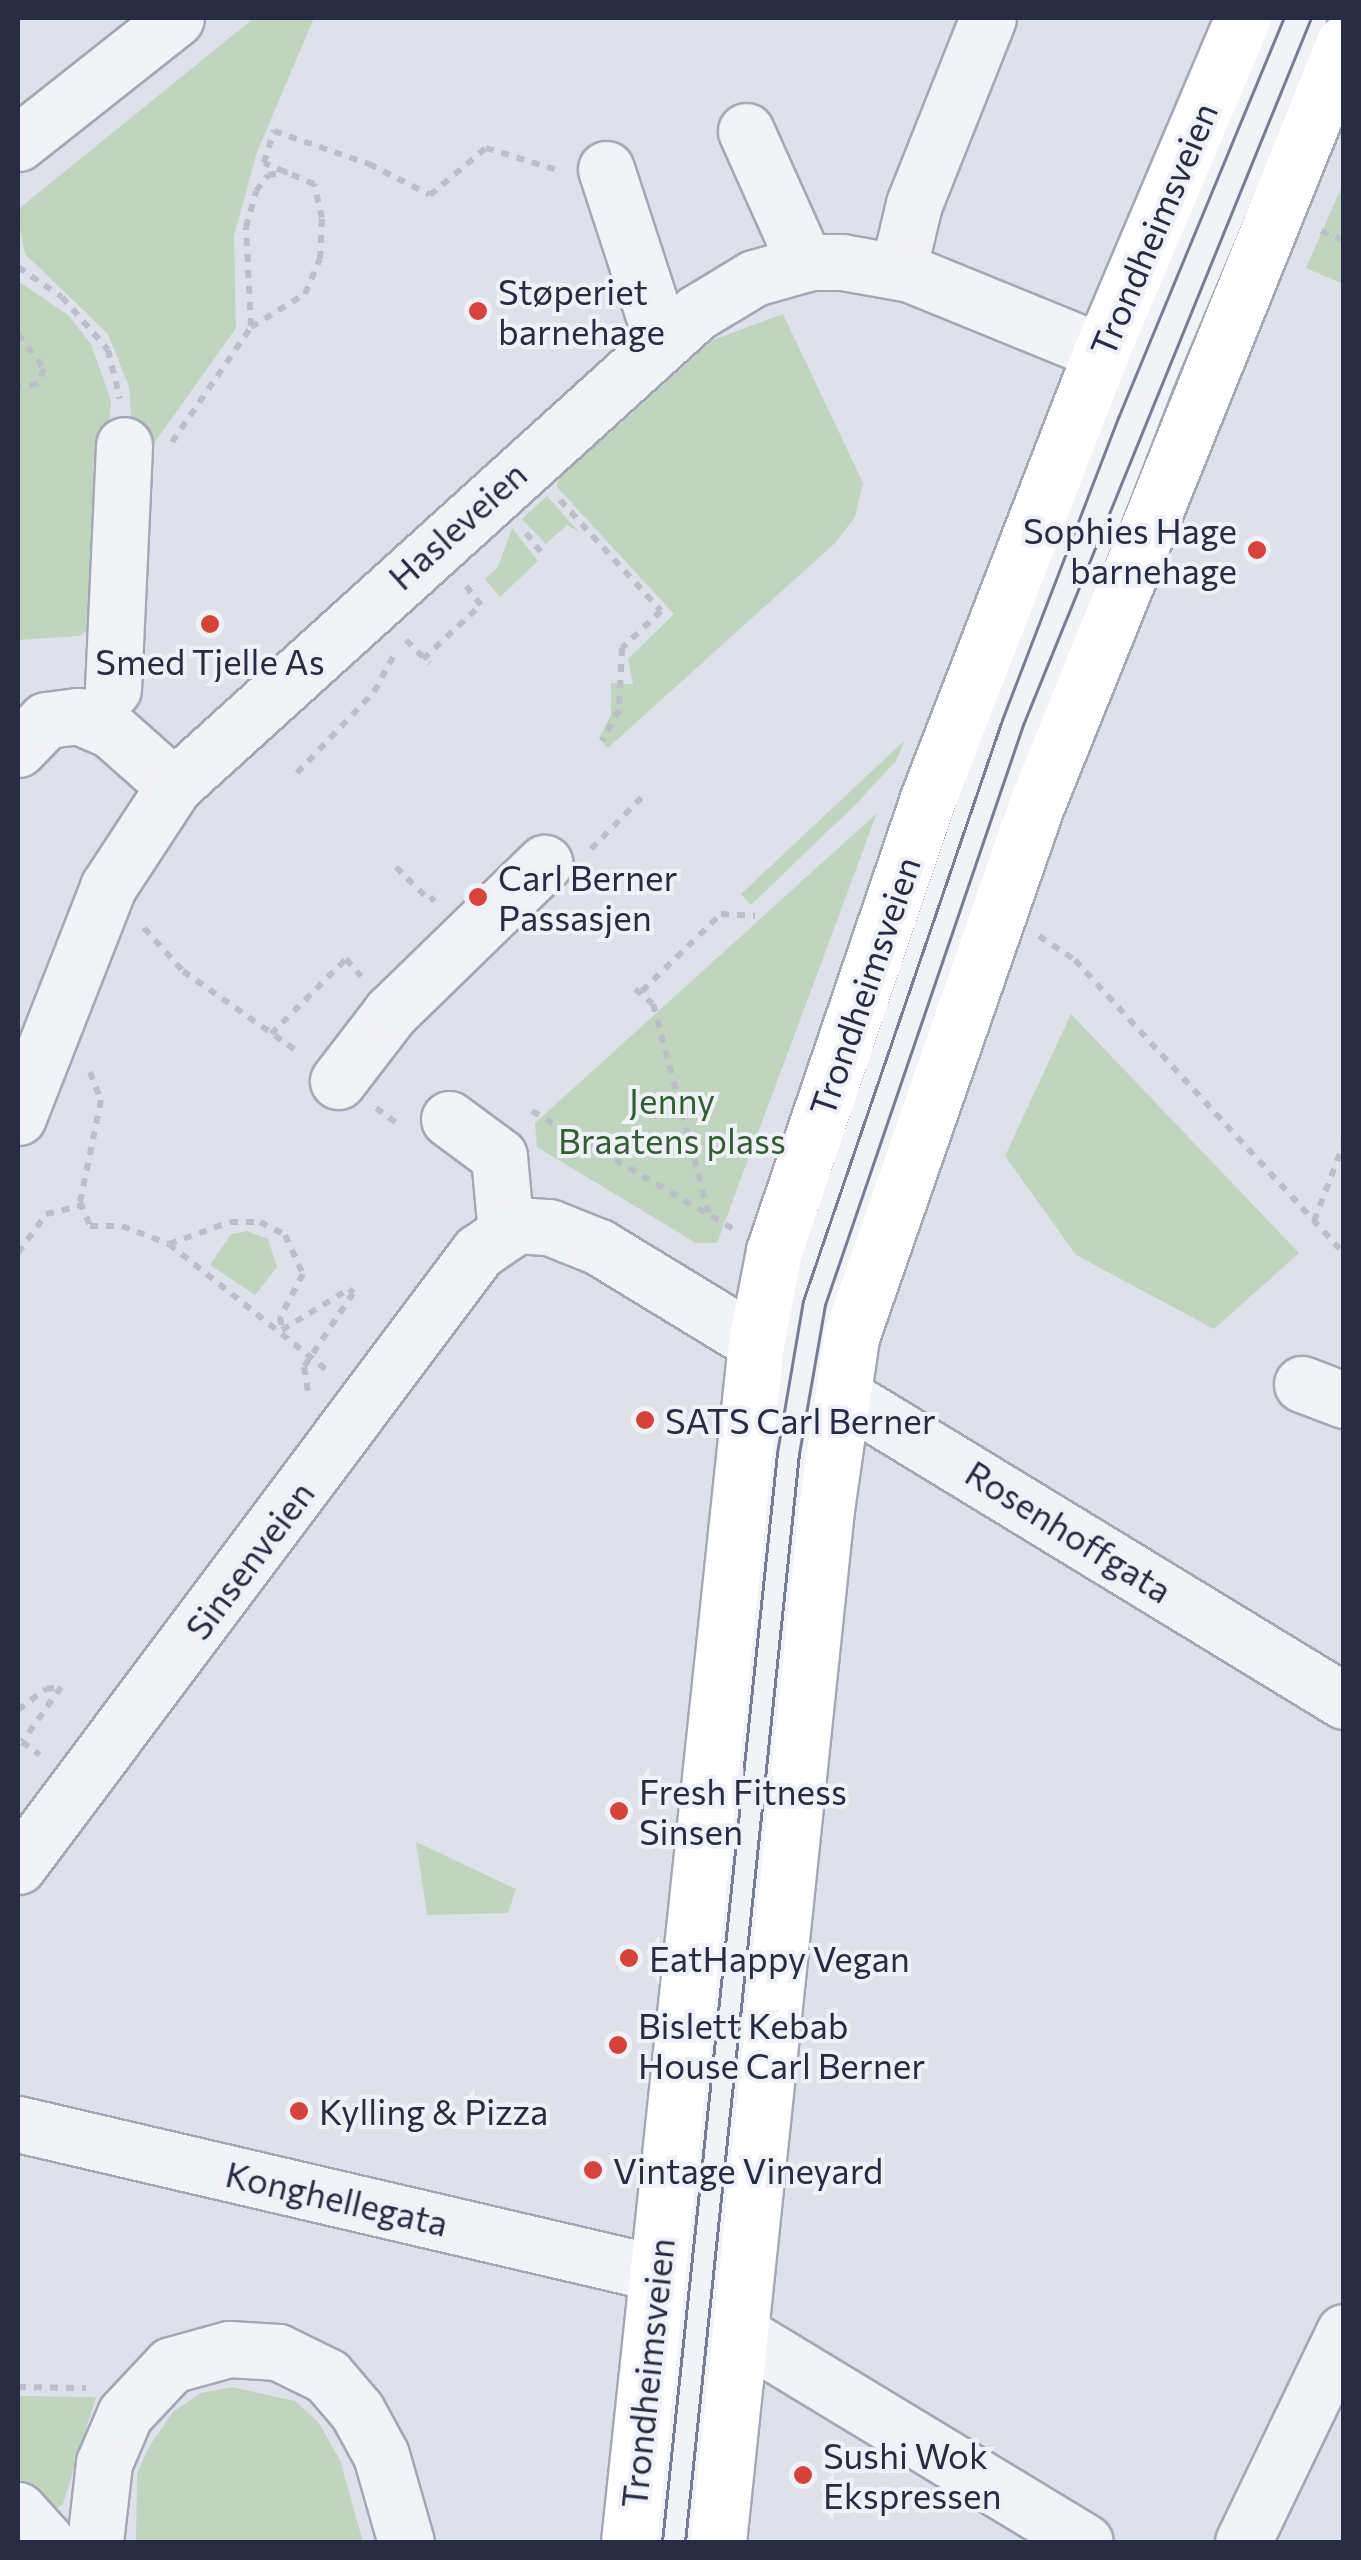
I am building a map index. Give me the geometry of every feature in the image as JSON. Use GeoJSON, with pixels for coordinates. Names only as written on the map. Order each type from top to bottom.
{"type":"FeatureCollection","features":[{"type":"Feature","properties":{"kind":"main road","name":"Trondheimsveien"},"geometry":{"type":"LineString","coordinates":[[718,2542],[740,2333],[800,1368],[774,1250],[927,800],[1101,352],[1243,18]]}},
{"type":"Feature","properties":{"kind":"main road","name":"Trondheimsveien"},"geometry":{"type":"LineString","coordinates":[[629,2542],[657,2273],[800,1368],[866,1282],[1036,806],[1344,43]]}},
{"type":"Feature","properties":{"kind":"street"},"geometry":{"type":"LineString","coordinates":[[18,143],[122,37],[176,18]]}},
{"type":"Feature","properties":{"kind":"street"},"geometry":{"type":"LineString","coordinates":[[898,271],[914,204],[988,18]]}},
{"type":"Feature","properties":{"kind":"street"},"geometry":{"type":"LineString","coordinates":[[673,2542],[800,1368],[849,1192],[1012,724],[1136,404],[1298,18]]}},
{"type":"Feature","properties":{"kind":"street"},"geometry":{"type":"LineString","coordinates":[[746,131],[805,263]]}},
{"type":"Feature","properties":{"kind":"street"},"geometry":{"type":"LineString","coordinates":[[588,172],[662,340]]}},
{"type":"Feature","properties":{"kind":"street","name":"Hasleveien"},"geometry":{"type":"LineString","coordinates":[[18,1117],[94,915],[140,832],[174,786],[662,340],[754,278],[805,263],[898,271],[1101,352]]}},
{"type":"Feature","properties":{"kind":"street"},"geometry":{"type":"LineString","coordinates":[[123,465],[113,689],[134,748]]}},
{"type":"Feature","properties":{"kind":"street"},"geometry":{"type":"LineString","coordinates":[[18,697],[69,678],[113,689]]}},
{"type":"Feature","properties":{"kind":"street"},"geometry":{"type":"LineString","coordinates":[[18,748],[31,730],[64,716],[94,721],[134,748],[174,786]]}},
{"type":"Feature","properties":{"kind":"street"},"geometry":{"type":"LineString","coordinates":[[338,1081],[391,1012],[544,862]]}},
{"type":"Feature","properties":{"kind":"street"},"geometry":{"type":"LineString","coordinates":[[450,1119],[499,1156],[492,1243]]}},
{"type":"Feature","properties":{"kind":"street","name":"Rosenhoffgata"},"geometry":{"type":"LineString","coordinates":[[492,1243],[517,1226],[549,1228],[599,1247],[1344,1702]]}},
{"type":"Feature","properties":{"kind":"street","name":"Sinsenveien"},"geometry":{"type":"LineString","coordinates":[[18,1866],[492,1243]]}},
{"type":"Feature","properties":{"kind":"street","name":"Konghellegata"},"geometry":{"type":"LineString","coordinates":[[18,2124],[657,2273]]}},
{"type":"Feature","properties":{"kind":"street"},"geometry":{"type":"LineString","coordinates":[[1243,2542],[1344,2332]]}},
{"type":"Feature","properties":{"kind":"street"},"geometry":{"type":"LineString","coordinates":[[740,2333],[1084,2542]]}},
{"type":"Feature","properties":{"kind":"street"},"geometry":{"type":"LineString","coordinates":[[95,2542],[104,2463],[126,2414],[171,2365],[228,2349],[278,2352],[327,2376],[357,2411],[380,2455],[406,2542]]}},
{"type":"Feature","properties":{"kind":"street"},"geometry":{"type":"LineString","coordinates":[[18,2510],[47,2542]]}},
{"type":"Feature","properties":{"kind":"path"},"geometry":{"type":"LineString","coordinates":[[18,267],[62,297],[108,350],[123,465],[184,428],[250,326],[305,294],[320,259],[322,218],[314,184],[264,163],[274,131],[369,164],[430,195],[486,148],[588,172]]}},
{"type":"Feature","properties":{"kind":"path"},"geometry":{"type":"LineString","coordinates":[[250,326],[246,227],[256,191],[268,176],[289,172]]}},
{"type":"Feature","properties":{"kind":"path"},"geometry":{"type":"LineString","coordinates":[[18,334],[44,369],[37,384],[18,386]]}},
{"type":"Feature","properties":{"kind":"path"},"geometry":{"type":"LineString","coordinates":[[525,463],[661,610],[622,648],[619,710],[602,741]]}},
{"type":"Feature","properties":{"kind":"path"},"geometry":{"type":"LineString","coordinates":[[414,649],[426,661],[481,604],[465,585]]}},
{"type":"Feature","properties":{"kind":"path"},"geometry":{"type":"LineString","coordinates":[[297,773],[374,692],[397,646]]}},
{"type":"Feature","properties":{"kind":"path"},"geometry":{"type":"LineString","coordinates":[[624,816],[643,796]]}},
{"type":"Feature","properties":{"kind":"path"},"geometry":{"type":"LineString","coordinates":[[710,1218],[662,1032],[638,990],[721,914],[756,916]]}},
{"type":"Feature","properties":{"kind":"path"},"geometry":{"type":"LineString","coordinates":[[1026,926],[1075,960],[1344,1254]]}},
{"type":"Feature","properties":{"kind":"path"},"geometry":{"type":"LineString","coordinates":[[271,1034],[346,959]]}},
{"type":"Feature","properties":{"kind":"path"},"geometry":{"type":"LineString","coordinates":[[88,1066],[100,1100],[81,1206],[90,1226],[122,1226],[168,1244],[329,1372]]}},
{"type":"Feature","properties":{"kind":"path"},"geometry":{"type":"LineString","coordinates":[[532,1111],[737,1232]]}},
{"type":"Feature","properties":{"kind":"path"},"geometry":{"type":"LineString","coordinates":[[1314,1222],[1344,1143]]}},
{"type":"Feature","properties":{"kind":"path"},"geometry":{"type":"LineString","coordinates":[[18,1253],[46,1214],[81,1206]]}},
{"type":"Feature","properties":{"kind":"path"},"geometry":{"type":"LineString","coordinates":[[168,1244],[230,1222],[260,1222],[286,1236],[303,1274],[280,1316],[282,1330],[320,1302],[349,1289],[353,1294],[310,1355],[301,1382],[309,1400]]}},
{"type":"Feature","properties":{"kind":"path"},"geometry":{"type":"LineString","coordinates":[[18,1710],[46,1689],[61,1687],[20,1741],[83,1783]]}},
{"type":"Feature","properties":{"kind":"path"},"geometry":{"type":"LineString","coordinates":[[18,2386],[100,2388]]}},
{"type":"Feature","properties":{"kind":"green space"},"geometry":{"type":"Polygon","coordinates":[[[254,18],[314,18],[257,152],[234,236],[236,328],[150,449],[133,440],[129,387],[108,334],[25,254],[18,218],[21,207],[254,18]]]}},
{"type":"Feature","properties":{"kind":"green space"},"geometry":{"type":"Polygon","coordinates":[[[1343,184],[1343,284],[1306,268],[1343,184]]]}},
{"type":"Feature","properties":{"kind":"green space"},"geometry":{"type":"Polygon","coordinates":[[[18,281],[68,315],[91,344],[111,401],[91,628],[79,636],[18,640],[18,281]]]}},
{"type":"Feature","properties":{"kind":"green space"},"geometry":{"type":"Polygon","coordinates":[[[783,314],[863,483],[855,517],[835,543],[608,748],[599,738],[611,715],[611,683],[633,684],[628,659],[674,614],[557,487],[558,478],[587,443],[608,435],[713,340],[783,314]]]}},
{"type":"Feature","properties":{"kind":"green space"},"geometry":{"type":"Polygon","coordinates":[[[547,496],[578,531],[567,525],[546,544],[522,519],[547,496]]]}},
{"type":"Feature","properties":{"kind":"green space"},"geometry":{"type":"Polygon","coordinates":[[[512,528],[538,561],[500,597],[485,579],[498,567],[512,528]]]}},
{"type":"Feature","properties":{"kind":"green space"},"geometry":{"type":"Polygon","coordinates":[[[905,740],[896,761],[856,804],[751,905],[741,894],[905,740]]]}},
{"type":"Feature","properties":{"kind":"green space","name":"Jenny Braatens plass"},"geometry":{"type":"Polygon","coordinates":[[[877,813],[717,1243],[696,1243],[537,1147],[535,1123],[877,813]]]}},
{"type":"Feature","properties":{"kind":"green space"},"geometry":{"type":"Polygon","coordinates":[[[1071,1014],[1299,1253],[1214,1329],[1076,1255],[1005,1156],[1071,1014]]]}},
{"type":"Feature","properties":{"kind":"green space"},"geometry":{"type":"Polygon","coordinates":[[[247,1231],[268,1239],[277,1267],[255,1295],[210,1265],[231,1234],[247,1231]]]}},
{"type":"Feature","properties":{"kind":"green space"},"geometry":{"type":"Polygon","coordinates":[[[416,1842],[516,1889],[508,1913],[427,1915],[416,1842]]]}},
{"type":"Feature","properties":{"kind":"green space"},"geometry":{"type":"Polygon","coordinates":[[[232,2387],[295,2401],[319,2423],[340,2460],[363,2542],[136,2542],[137,2473],[150,2445],[174,2411],[201,2393],[232,2387]]]}},
{"type":"Feature","properties":{"kind":"green space"},"geometry":{"type":"Polygon","coordinates":[[[18,2396],[96,2397],[63,2504],[48,2515],[18,2479],[18,2396]]]}},
{"type":"Feature","properties":{"kind":"tram line"},"geometry":{"type":"LineString","coordinates":[[662,2542],[777,1453],[803,1301],[1002,720],[1118,418],[1284,18]]}},
{"type":"Feature","properties":{"kind":"tram line"},"geometry":{"type":"LineString","coordinates":[[685,2542],[799,1454],[825,1305],[1023,725],[1311,18]]}},
{"type":"Feature","properties":{"kind":"place","name":"Støperiet barnehage"},"geometry":{"type":"Point","coordinates":[478,311]}},
{"type":"Feature","properties":{"kind":"place","name":"Sophies Hage barnehage"},"geometry":{"type":"Point","coordinates":[1257,550]}},
{"type":"Feature","properties":{"kind":"place","name":"Smed Tjelle As"},"geometry":{"type":"Point","coordinates":[210,624]}},
{"type":"Feature","properties":{"kind":"place","name":"Carl Berner Passasjen"},"geometry":{"type":"Point","coordinates":[478,897]}},
{"type":"Feature","properties":{"kind":"place","name":"SATS Carl Berner"},"geometry":{"type":"Point","coordinates":[645,1420]}},
{"type":"Feature","properties":{"kind":"place","name":"Fresh Fitness Sinsen"},"geometry":{"type":"Point","coordinates":[619,1811]}},
{"type":"Feature","properties":{"kind":"place","name":"EatHappy Vegan"},"geometry":{"type":"Point","coordinates":[629,1958]}},
{"type":"Feature","properties":{"kind":"place","name":"Bislett Kebab House Carl Berner"},"geometry":{"type":"Point","coordinates":[618,2045]}},
{"type":"Feature","properties":{"kind":"place","name":"Kylling & Pizza"},"geometry":{"type":"Point","coordinates":[299,2111]}},
{"type":"Feature","properties":{"kind":"place","name":"Vintage Vineyard"},"geometry":{"type":"Point","coordinates":[593,2170]}},
{"type":"Feature","properties":{"kind":"place","name":"Sushi Wok Ekspressen"},"geometry":{"type":"Point","coordinates":[803,2475]}}]}
